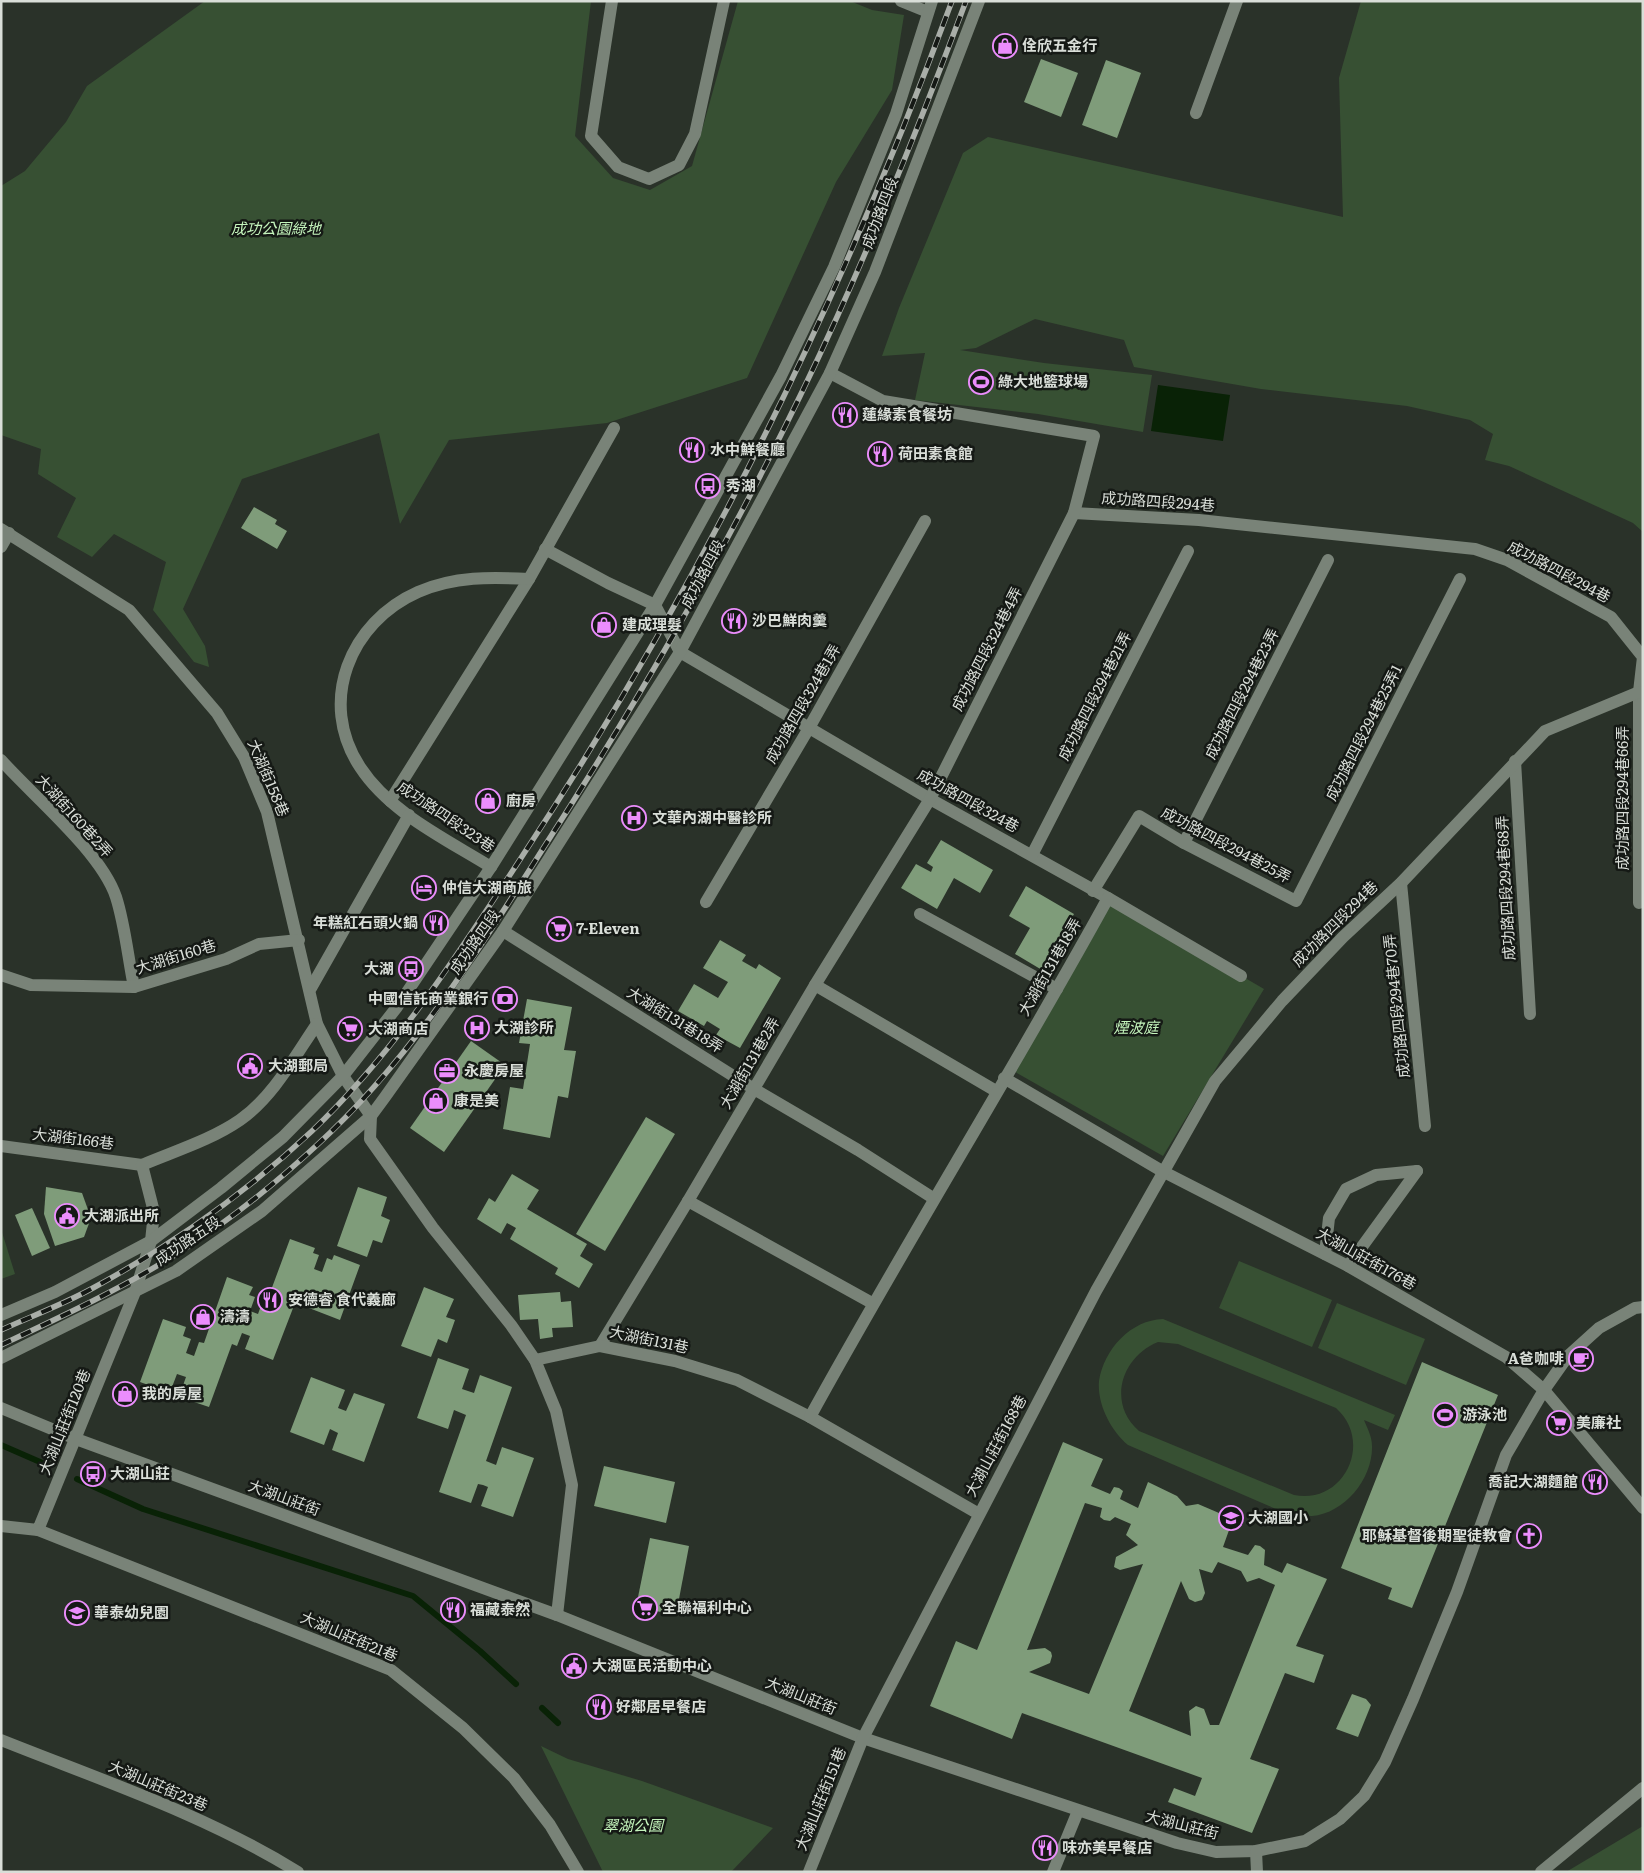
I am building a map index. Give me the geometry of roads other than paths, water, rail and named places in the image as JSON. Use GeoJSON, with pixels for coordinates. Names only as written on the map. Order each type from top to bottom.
{"type":"FeatureCollection","features":[{"type":"Feature","properties":{"kind":"street"},"geometry":{"type":"LineString","coordinates":[[612,1],[591,136],[618,167],[649,178],[679,165],[695,134],[724,1]]}},
{"type":"Feature","properties":{"kind":"street"},"geometry":{"type":"LineString","coordinates":[[901,1],[930,6]]}},
{"type":"Feature","properties":{"kind":"street","name":"成功路四段"},"geometry":{"type":"LineString","coordinates":[[371,1116],[503,931],[680,652],[830,373],[875,272],[979,1]]}},
{"type":"Feature","properties":{"kind":"street"},"geometry":{"type":"LineString","coordinates":[[1196,113],[1237,1]]}},
{"type":"Feature","properties":{"kind":"street","name":"成功路四段"},"geometry":{"type":"LineString","coordinates":[[343,1076],[397,1007],[491,867],[656,605],[781,376],[834,267],[896,114],[930,6]]}},
{"type":"Feature","properties":{"kind":"street","name":"成功路四段294巷"},"geometry":{"type":"LineString","coordinates":[[830,373],[883,401],[1094,436],[1074,513],[1199,520],[1475,550],[1507,560],[1611,617],[1643,657],[1639,692],[1545,731],[1401,883],[1343,937],[1282,1001],[1215,1081],[1162,1171]]}},
{"type":"Feature","properties":{"kind":"street"},"geometry":{"type":"LineString","coordinates":[[390,801],[529,579],[614,428]]}},
{"type":"Feature","properties":{"kind":"street","name":"成功路四段324巷4弄"},"geometry":{"type":"LineString","coordinates":[[930,799],[1074,513]]}},
{"type":"Feature","properties":{"kind":"street","name":"成功路四段324巷1弄"},"geometry":{"type":"LineString","coordinates":[[706,902],[809,728],[925,521]]}},
{"type":"Feature","properties":{"kind":"street"},"geometry":{"type":"LineString","coordinates":[[1,547],[5,531]]}},
{"type":"Feature","properties":{"kind":"street","name":"大湖街158巷"},"geometry":{"type":"LineString","coordinates":[[5,531],[129,610],[218,713],[244,757],[267,812],[299,940],[317,1024],[343,1076]]}},
{"type":"Feature","properties":{"kind":"street"},"geometry":{"type":"LineString","coordinates":[[545,549],[608,583],[656,605],[680,652]]}},
{"type":"Feature","properties":{"kind":"street","name":"成功路四段294巷21弄"},"geometry":{"type":"LineString","coordinates":[[1032,855],[1188,551]]}},
{"type":"Feature","properties":{"kind":"street","name":"成功路四段294巷23弄"},"geometry":{"type":"LineString","coordinates":[[1184,843],[1328,560]]}},
{"type":"Feature","properties":{"kind":"street","name":"成功路四段323巷"},"geometry":{"type":"LineString","coordinates":[[491,867],[390,801],[360,767],[344,734],[339,707],[349,658],[376,618],[418,592],[457,581],[484,576],[529,579]]}},
{"type":"Feature","properties":{"kind":"street","name":"成功路四段294巷25弄1"},"geometry":{"type":"LineString","coordinates":[[1296,901],[1460,579]]}},
{"type":"Feature","properties":{"kind":"street","name":"成功路四段324巷"},"geometry":{"type":"LineString","coordinates":[[680,652],[930,799],[1108,898],[1241,976]]}},
{"type":"Feature","properties":{"kind":"street","name":"成功路四段294巷66弄"},"geometry":{"type":"LineString","coordinates":[[1639,692],[1639,904]]}},
{"type":"Feature","properties":{"kind":"street","name":"大湖街160巷2弄"},"geometry":{"type":"LineString","coordinates":[[1,760],[85,848],[103,872],[116,897],[134,987]]}},
{"type":"Feature","properties":{"kind":"street","name":"成功路四段294巷68弄"},"geometry":{"type":"LineString","coordinates":[[1515,761],[1530,1014]]}},
{"type":"Feature","properties":{"kind":"street","name":"大湖街131巷2弄"},"geometry":{"type":"LineString","coordinates":[[600,1346],[815,985],[930,799]]}},
{"type":"Feature","properties":{"kind":"street"},"geometry":{"type":"LineString","coordinates":[[310,988],[409,815]]}},
{"type":"Feature","properties":{"kind":"street","name":"成功路四段294巷25弄"},"geometry":{"type":"LineString","coordinates":[[1093,891],[1139,816],[1184,843],[1296,901]]}},
{"type":"Feature","properties":{"kind":"street","name":"成功路四段294巷70弄"},"geometry":{"type":"LineString","coordinates":[[1401,883],[1425,1126]]}},
{"type":"Feature","properties":{"kind":"street","name":"大湖街131巷18弄"},"geometry":{"type":"LineString","coordinates":[[810,1417],[872,1304],[1057,989],[1108,898]]}},
{"type":"Feature","properties":{"kind":"street"},"geometry":{"type":"LineString","coordinates":[[920,914],[1057,989]]}},
{"type":"Feature","properties":{"kind":"street","name":"大湖街131巷18弄"},"geometry":{"type":"LineString","coordinates":[[503,931],[754,1089],[858,1150],[933,1198]]}},
{"type":"Feature","properties":{"kind":"street","name":"大湖街160巷"},"geometry":{"type":"LineString","coordinates":[[1,975],[32,985],[134,987],[226,960],[259,944],[299,940]]}},
{"type":"Feature","properties":{"kind":"street"},"geometry":{"type":"LineString","coordinates":[[815,985],[996,1091]]}},
{"type":"Feature","properties":{"kind":"street"},"geometry":{"type":"LineString","coordinates":[[142,1164],[208,1137],[241,1119],[271,1090],[317,1024]]}},
{"type":"Feature","properties":{"kind":"street"},"geometry":{"type":"LineString","coordinates":[[343,1076],[371,1116],[370,1139],[433,1228],[511,1324],[535,1360],[556,1411],[572,1485],[557,1615]]}},
{"type":"Feature","properties":{"kind":"street","name":"成功路五段"},"geometry":{"type":"LineString","coordinates":[[1,1315],[55,1292],[151,1241],[221,1188],[283,1137],[343,1076]]}},
{"type":"Feature","properties":{"kind":"street"},"geometry":{"type":"LineString","coordinates":[[1004,1078],[1162,1171]]}},
{"type":"Feature","properties":{"kind":"street","name":"成功路五段"},"geometry":{"type":"LineString","coordinates":[[1,1358],[176,1271],[262,1211],[371,1116]]}},
{"type":"Feature","properties":{"kind":"street","name":"大湖街166巷"},"geometry":{"type":"LineString","coordinates":[[1,1146],[142,1164]]}},
{"type":"Feature","properties":{"kind":"street","name":"大湖山莊街120巷"},"geometry":{"type":"LineString","coordinates":[[38,1530],[135,1292],[151,1241],[154,1212],[142,1164]]}},
{"type":"Feature","properties":{"kind":"street","name":"大湖山莊街176巷"},"geometry":{"type":"LineString","coordinates":[[1162,1171],[1348,1266],[1506,1357],[1544,1390],[1643,1508]]}},
{"type":"Feature","properties":{"kind":"street","name":"大湖山莊街168巷"},"geometry":{"type":"LineString","coordinates":[[863,1738],[979,1514],[1162,1171]]}},
{"type":"Feature","properties":{"kind":"street"},"geometry":{"type":"LineString","coordinates":[[1325,1254],[1328,1218],[1346,1189],[1376,1175],[1417,1171],[1348,1266]]}},
{"type":"Feature","properties":{"kind":"street"},"geometry":{"type":"LineString","coordinates":[[688,1201],[872,1304]]}},
{"type":"Feature","properties":{"kind":"street","name":"大湖山莊街"},"geometry":{"type":"LineString","coordinates":[[1,1408],[76,1439],[557,1615],[863,1738],[1182,1844],[1216,1852],[1256,1850],[1305,1841],[1340,1819],[1364,1796],[1385,1762],[1457,1592],[1506,1455],[1544,1390],[1568,1356],[1599,1328],[1635,1308],[1643,1307]]}},
{"type":"Feature","properties":{"kind":"street","name":"大湖街131巷"},"geometry":{"type":"LineString","coordinates":[[535,1360],[600,1346],[675,1360],[737,1380],[810,1417],[979,1514]]}},
{"type":"Feature","properties":{"kind":"street"},"geometry":{"type":"LineString","coordinates":[[1,1526],[38,1530]]}},
{"type":"Feature","properties":{"kind":"street","name":"大湖山莊街21巷"},"geometry":{"type":"LineString","coordinates":[[38,1530],[391,1670],[463,1728],[514,1778],[550,1825],[578,1872]]}},
{"type":"Feature","properties":{"kind":"street","name":"大湖山莊街151巷"},"geometry":{"type":"LineString","coordinates":[[808,1872],[863,1738]]}},
{"type":"Feature","properties":{"kind":"street","name":"大湖山莊街23巷"},"geometry":{"type":"LineString","coordinates":[[1,1740],[170,1807],[268,1853],[298,1872]]}},
{"type":"Feature","properties":{"kind":"street"},"geometry":{"type":"LineString","coordinates":[[1541,1872],[1643,1788]]}},
{"type":"Feature","properties":{"kind":"street"},"geometry":{"type":"LineString","coordinates":[[1053,1872],[1078,1811]]}},
{"type":"Feature","properties":{"kind":"street"},"geometry":{"type":"LineString","coordinates":[[1256,1850],[1257,1872]]}},
{"type":"Feature","properties":{"kind":"waterway"},"geometry":{"type":"LineString","coordinates":[[1,1445],[47,1465]]}},
{"type":"Feature","properties":{"kind":"waterway"},"geometry":{"type":"LineString","coordinates":[[77,1479],[143,1509],[413,1596],[480,1651],[516,1684]]}},
{"type":"Feature","properties":{"kind":"waterway"},"geometry":{"type":"LineString","coordinates":[[542,1708],[558,1723]]}},
{"type":"Feature","properties":{"kind":"railway"},"geometry":{"type":"LineString","coordinates":[[1,1330],[93,1288],[180,1236],[235,1197],[287,1154],[343,1100],[398,1035],[424,1000],[497,894],[586,757],[706,548],[814,334],[863,224],[909,113],[952,1]]}},
{"type":"Feature","properties":{"kind":"railway"},"geometry":{"type":"LineString","coordinates":[[1,1345],[71,1312],[161,1264],[218,1226],[269,1187],[351,1112],[412,1041],[440,1004],[493,926],[624,719],[663,654],[737,521],[772,454],[837,317],[904,160],[966,1]]}},
{"type":"Feature","properties":{"kind":"place","name":"佺欣五金行"},"geometry":{"type":"Point","coordinates":[1005,46]}},
{"type":"Feature","properties":{"kind":"place","name":"綠大地籃球場"},"geometry":{"type":"Point","coordinates":[981,382]}},
{"type":"Feature","properties":{"kind":"place","name":"蓮緣素食餐坊"},"geometry":{"type":"Point","coordinates":[845,415]}},
{"type":"Feature","properties":{"kind":"place","name":"水中鮮餐廳"},"geometry":{"type":"Point","coordinates":[692,450]}},
{"type":"Feature","properties":{"kind":"place","name":"荷田素食館"},"geometry":{"type":"Point","coordinates":[880,454]}},
{"type":"Feature","properties":{"kind":"place","name":"秀湖"},"geometry":{"type":"Point","coordinates":[708,486]}},
{"type":"Feature","properties":{"kind":"place","name":"沙巴鮮肉羹"},"geometry":{"type":"Point","coordinates":[734,621]}},
{"type":"Feature","properties":{"kind":"place","name":"建成理髮"},"geometry":{"type":"Point","coordinates":[604,625]}},
{"type":"Feature","properties":{"kind":"place","name":"廚房"},"geometry":{"type":"Point","coordinates":[488,801]}},
{"type":"Feature","properties":{"kind":"place","name":"文華內湖中醫診所"},"geometry":{"type":"Point","coordinates":[634,818]}},
{"type":"Feature","properties":{"kind":"place","name":"仲信大湖商旅"},"geometry":{"type":"Point","coordinates":[424,888]}},
{"type":"Feature","properties":{"kind":"place","name":"年糕紅石頭火鍋"},"geometry":{"type":"Point","coordinates":[436,923]}},
{"type":"Feature","properties":{"kind":"place","name":"7-Eleven"},"geometry":{"type":"Point","coordinates":[559,929]}},
{"type":"Feature","properties":{"kind":"place","name":"大湖"},"geometry":{"type":"Point","coordinates":[411,969]}},
{"type":"Feature","properties":{"kind":"place","name":"中國信託商業銀行"},"geometry":{"type":"Point","coordinates":[505,999]}},
{"type":"Feature","properties":{"kind":"place","name":"大湖診所"},"geometry":{"type":"Point","coordinates":[477,1028]}},
{"type":"Feature","properties":{"kind":"place","name":"大湖商店"},"geometry":{"type":"Point","coordinates":[350,1029]}},
{"type":"Feature","properties":{"kind":"place","name":"大湖郵局"},"geometry":{"type":"Point","coordinates":[250,1066]}},
{"type":"Feature","properties":{"kind":"place","name":"永慶房屋"},"geometry":{"type":"Point","coordinates":[447,1071]}},
{"type":"Feature","properties":{"kind":"place","name":"康是美"},"geometry":{"type":"Point","coordinates":[436,1101]}},
{"type":"Feature","properties":{"kind":"place","name":"大湖派出所"},"geometry":{"type":"Point","coordinates":[67,1216]}},
{"type":"Feature","properties":{"kind":"place","name":"安德睿 食代義廊"},"geometry":{"type":"Point","coordinates":[270,1300]}},
{"type":"Feature","properties":{"kind":"place","name":"濤濤"},"geometry":{"type":"Point","coordinates":[203,1317]}},
{"type":"Feature","properties":{"kind":"place","name":"A爸咖啡"},"geometry":{"type":"Point","coordinates":[1581,1359]}},
{"type":"Feature","properties":{"kind":"place","name":"我的房屋"},"geometry":{"type":"Point","coordinates":[125,1394]}},
{"type":"Feature","properties":{"kind":"place","name":"游泳池"},"geometry":{"type":"Point","coordinates":[1445,1415]}},
{"type":"Feature","properties":{"kind":"place","name":"美廉社"},"geometry":{"type":"Point","coordinates":[1559,1423]}},
{"type":"Feature","properties":{"kind":"place","name":"大湖山莊"},"geometry":{"type":"Point","coordinates":[93,1474]}},
{"type":"Feature","properties":{"kind":"place","name":"喬記大湖麵館"},"geometry":{"type":"Point","coordinates":[1595,1482]}},
{"type":"Feature","properties":{"kind":"place","name":"大湖國小"},"geometry":{"type":"Point","coordinates":[1231,1518]}},
{"type":"Feature","properties":{"kind":"place","name":"耶穌基督後期聖徒教會"},"geometry":{"type":"Point","coordinates":[1529,1536]}},
{"type":"Feature","properties":{"kind":"place","name":"全聯福利中心"},"geometry":{"type":"Point","coordinates":[645,1608]}},
{"type":"Feature","properties":{"kind":"place","name":"福藏泰然"},"geometry":{"type":"Point","coordinates":[453,1610]}},
{"type":"Feature","properties":{"kind":"place","name":"華泰幼兒園"},"geometry":{"type":"Point","coordinates":[77,1613]}},
{"type":"Feature","properties":{"kind":"place","name":"大湖區民活動中心"},"geometry":{"type":"Point","coordinates":[574,1666]}},
{"type":"Feature","properties":{"kind":"place","name":"好鄰居早餐店"},"geometry":{"type":"Point","coordinates":[599,1707]}},
{"type":"Feature","properties":{"kind":"place","name":"味亦美早餐店"},"geometry":{"type":"Point","coordinates":[1045,1848]}},
{"type":"Feature","properties":{"kind":"park label","name":"成功公園綠地"},"geometry":{"type":"Point","coordinates":[276,229]}},
{"type":"Feature","properties":{"kind":"park label","name":"煙波庭"},"geometry":{"type":"Point","coordinates":[1136,1028]}},
{"type":"Feature","properties":{"kind":"park label","name":"翠湖公園"},"geometry":{"type":"Point","coordinates":[633,1826]}}]}
